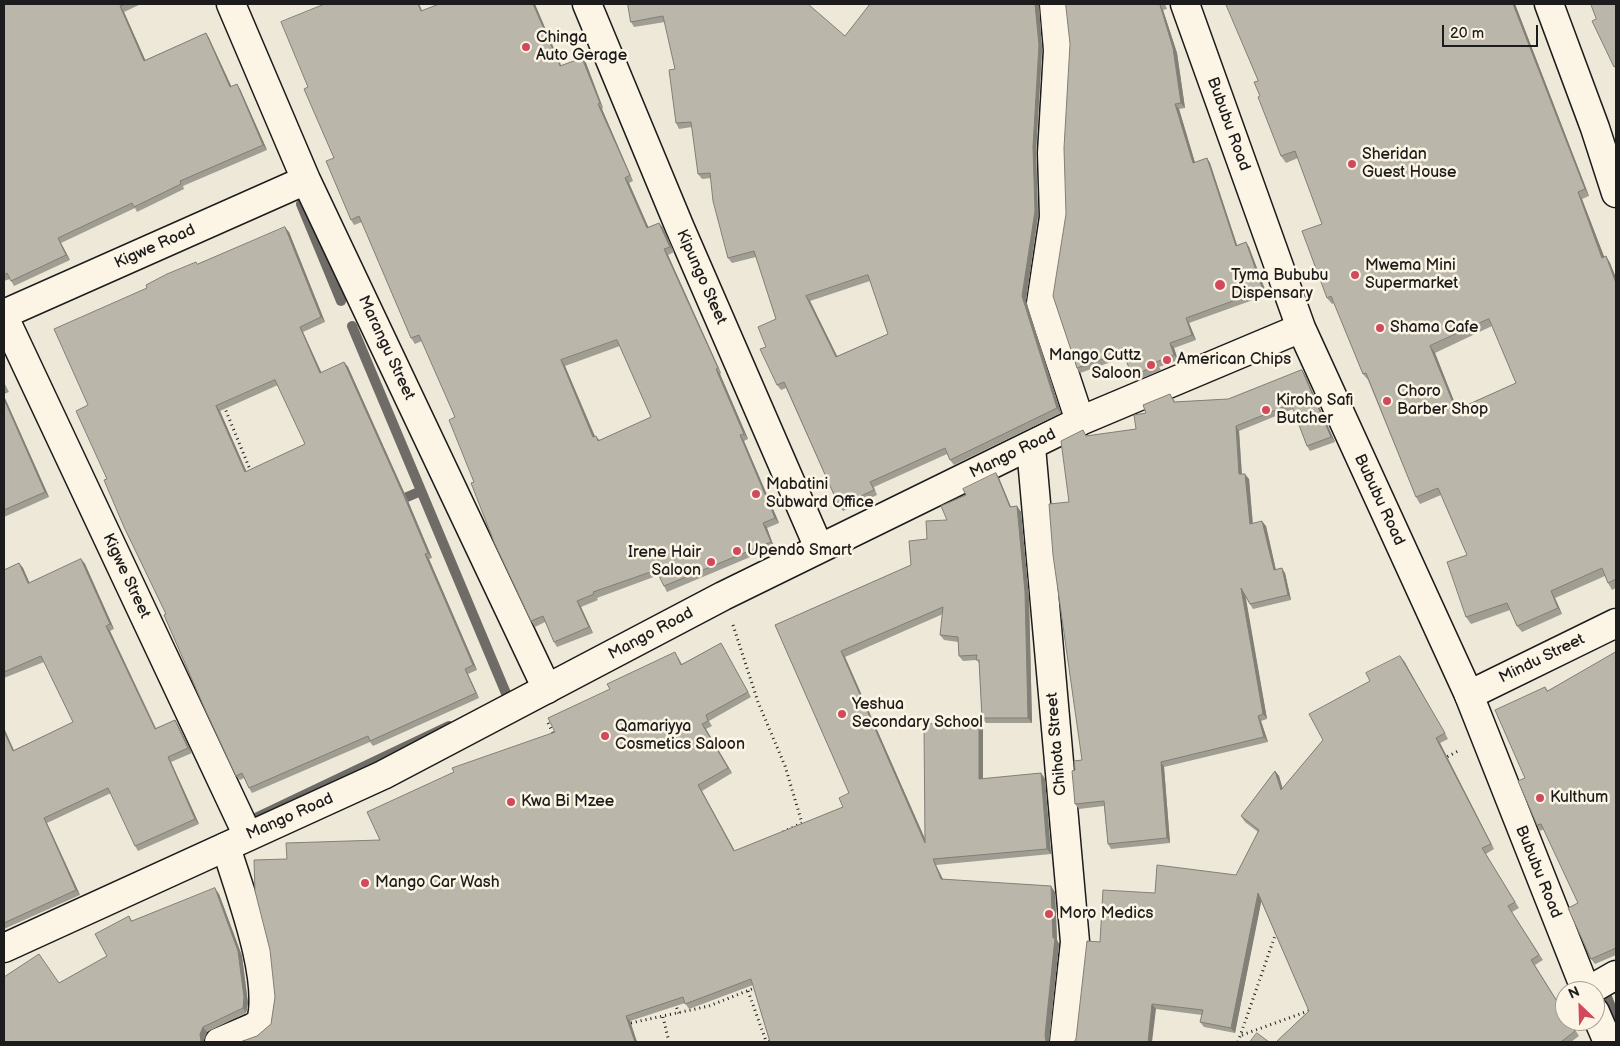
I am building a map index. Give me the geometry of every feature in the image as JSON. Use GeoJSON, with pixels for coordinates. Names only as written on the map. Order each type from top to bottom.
{"type":"FeatureCollection","features":[{"type":"Feature","properties":{"kind":"street","name":"Marangu Street"},"geometry":{"type":"LineString","coordinates":[[231,4],[306,180],[540,693]]}},
{"type":"Feature","properties":{"kind":"street","name":"Kipungo Steet"},"geometry":{"type":"LineString","coordinates":[[587,4],[680,228],[819,548]]}},
{"type":"Feature","properties":{"kind":"street"},"geometry":{"type":"LineString","coordinates":[[1054,4],[1058,50],[1052,152],[1054,217],[1041,302],[1080,421]]}},
{"type":"Feature","properties":{"kind":"street","name":"Bububu Road"},"geometry":{"type":"LineString","coordinates":[[1185,4],[1301,328],[1469,695],[1583,981]]}},
{"type":"Feature","properties":{"kind":"street"},"geometry":{"type":"LineString","coordinates":[[1548,4],[1606,122],[1616,193]]}},
{"type":"Feature","properties":{"kind":"street","name":"Kigwe Road"},"geometry":{"type":"LineString","coordinates":[[4,315],[306,180]]}},
{"type":"Feature","properties":{"kind":"street","name":"Kigwe Street"},"geometry":{"type":"LineString","coordinates":[[4,315],[237,841],[261,966],[265,997],[261,1022],[254,1027],[219,1042]]}},
{"type":"Feature","properties":{"kind":"street","name":"Mango Road"},"geometry":{"type":"LineString","coordinates":[[4,948],[383,775],[723,596],[1031,447],[1080,421],[1301,328]]}},
{"type":"Feature","properties":{"kind":"street","name":"Chihota Street"},"geometry":{"type":"LineString","coordinates":[[1031,447],[1074,942],[1064,1042]]}},
{"type":"Feature","properties":{"kind":"street","name":"Mindu Street"},"geometry":{"type":"LineString","coordinates":[[1469,695],[1616,623]]}},
{"type":"Feature","properties":{"kind":"street"},"geometry":{"type":"LineString","coordinates":[[1605,981],[1616,975]]}},
{"type":"Feature","properties":{"kind":"path"},"geometry":{"type":"LineString","coordinates":[[221,400],[253,476]]}},
{"type":"Feature","properties":{"kind":"path"},"geometry":{"type":"LineString","coordinates":[[723,596],[758,702],[785,766],[795,806],[802,823],[776,835]]}},
{"type":"Feature","properties":{"kind":"path"},"geometry":{"type":"LineString","coordinates":[[540,693],[557,740]]}},
{"type":"Feature","properties":{"kind":"path"},"geometry":{"type":"LineString","coordinates":[[1436,762],[1485,738]]}},
{"type":"Feature","properties":{"kind":"path"},"geometry":{"type":"LineString","coordinates":[[1238,1042],[1278,925]]}},
{"type":"Feature","properties":{"kind":"path"},"geometry":{"type":"LineString","coordinates":[[620,1026],[709,1006],[766,983]]}},
{"type":"Feature","properties":{"kind":"path"},"geometry":{"type":"LineString","coordinates":[[748,991],[766,1041],[769,1042]]}},
{"type":"Feature","properties":{"kind":"path"},"geometry":{"type":"LineString","coordinates":[[673,997],[679,1014]]}},
{"type":"Feature","properties":{"kind":"path"},"geometry":{"type":"LineString","coordinates":[[1241,1035],[1316,1008]]}},
{"type":"Feature","properties":{"kind":"path"},"geometry":{"type":"LineString","coordinates":[[663,1017],[669,1042]]}},
{"type":"Feature","properties":{"kind":"building"},"geometry":{"type":"Polygon","coordinates":[[[4,4],[126,4],[120,6],[144,61],[206,33],[230,87],[237,84],[263,145],[180,181],[181,184],[134,207],[132,203],[58,238],[66,255],[11,281],[7,273],[4,275],[4,4]]]}},
{"type":"Feature","properties":{"kind":"building"},"geometry":{"type":"Polygon","coordinates":[[[325,4],[418,4],[421,11],[439,4],[533,4],[560,66],[582,58],[600,103],[598,104],[630,175],[625,178],[647,228],[659,223],[670,247],[664,249],[718,368],[716,369],[744,434],[740,435],[775,518],[763,523],[771,542],[664,586],[656,570],[593,592],[594,594],[577,601],[589,627],[554,642],[543,616],[531,621],[494,542],[471,483],[474,482],[449,420],[455,417],[419,335],[411,338],[359,216],[351,220],[326,161],[334,158],[304,89],[308,87],[281,22],[325,4]],[[617,340],[561,360],[593,437],[596,436],[598,441],[651,417],[617,340]]]}},
{"type":"Feature","properties":{"kind":"building"},"geometry":{"type":"Polygon","coordinates":[[[628,4],[808,4],[845,36],[870,4],[1035,4],[1039,45],[1033,147],[1035,211],[1022,296],[1057,408],[950,460],[945,448],[870,482],[874,490],[839,506],[784,382],[777,385],[760,349],[766,347],[758,327],[776,319],[754,251],[728,258],[713,201],[710,173],[698,174],[691,122],[676,123],[669,70],[675,69],[663,16],[631,22],[628,4]],[[868,275],[806,296],[836,357],[888,334],[868,275]]]}},
{"type":"Feature","properties":{"kind":"building"},"geometry":{"type":"Polygon","coordinates":[[[1066,4],[1163,4],[1160,5],[1173,48],[1181,103],[1175,104],[1193,163],[1207,158],[1236,246],[1246,242],[1263,290],[1186,318],[1192,335],[1170,343],[1174,355],[1156,362],[1157,365],[1132,376],[1123,352],[1077,368],[1053,296],[1066,214],[1064,148],[1070,44],[1066,4]]]}},
{"type":"Feature","properties":{"kind":"building"},"geometry":{"type":"Polygon","coordinates":[[[1226,4],[1513,4],[1585,189],[1578,192],[1602,258],[1606,256],[1616,283],[1616,579],[1608,583],[1602,568],[1551,591],[1558,608],[1517,626],[1507,603],[1466,617],[1447,562],[1467,555],[1438,488],[1416,497],[1366,373],[1363,374],[1331,296],[1327,298],[1302,231],[1322,224],[1295,151],[1281,156],[1258,97],[1260,96],[1254,82],[1258,81],[1226,4]],[[1489,319],[1430,346],[1456,410],[1516,383],[1489,319]]]}},
{"type":"Feature","properties":{"kind":"building"},"geometry":{"type":"Polygon","coordinates":[[[1591,4],[1616,4],[1616,66],[1614,67],[1592,21],[1596,19],[1591,4]]]}},
{"type":"Feature","properties":{"kind":"building"},"geometry":{"type":"Polygon","coordinates":[[[285,227],[321,317],[300,327],[320,373],[344,362],[404,496],[428,553],[425,554],[473,665],[465,669],[476,693],[370,741],[368,736],[249,788],[242,773],[236,776],[164,615],[166,614],[124,527],[104,480],[107,479],[76,411],[88,405],[54,329],[147,288],[146,285],[167,274],[196,262],[197,264],[285,227]],[[275,380],[216,406],[245,472],[305,444],[275,380]]]}},
{"type":"Feature","properties":{"kind":"building"},"geometry":{"type":"Polygon","coordinates":[[[1302,370],[1331,437],[1307,446],[1291,404],[1236,426],[1239,474],[1245,474],[1250,524],[1262,521],[1274,570],[1282,568],[1288,595],[1250,604],[1241,588],[1263,714],[1258,716],[1264,737],[1161,762],[1167,838],[1108,844],[1104,801],[1075,804],[1072,771],[1075,770],[1074,761],[1082,760],[1053,555],[1049,504],[1069,502],[1061,441],[1083,430],[1086,436],[1136,429],[1134,415],[1146,413],[1143,405],[1170,394],[1174,402],[1228,399],[1302,370]]]}},
{"type":"Feature","properties":{"kind":"building"},"geometry":{"type":"Polygon","coordinates":[[[4,399],[45,492],[4,510],[4,399]]]}},
{"type":"Feature","properties":{"kind":"building"},"geometry":{"type":"Polygon","coordinates":[[[996,473],[1010,507],[1017,506],[1025,592],[1028,718],[982,718],[979,660],[976,660],[977,655],[959,656],[958,637],[940,635],[943,607],[841,651],[925,843],[924,724],[979,722],[979,779],[1041,773],[1047,849],[933,859],[941,879],[1051,886],[1053,938],[1055,938],[1045,1035],[1046,1042],[770,1042],[751,979],[685,1004],[683,997],[626,1016],[635,1042],[240,1042],[257,1036],[271,1024],[275,997],[270,950],[255,891],[254,860],[287,859],[286,843],[380,840],[367,812],[454,772],[452,768],[555,732],[548,718],[610,689],[607,684],[675,652],[681,665],[721,643],[748,692],[706,715],[708,721],[702,724],[728,768],[698,785],[734,851],[843,807],[839,798],[849,793],[775,625],[911,565],[909,541],[927,539],[926,521],[947,520],[941,506],[966,495],[963,489],[996,473]]]}},
{"type":"Feature","properties":{"kind":"building"},"geometry":{"type":"Polygon","coordinates":[[[81,559],[110,624],[106,626],[155,729],[175,720],[188,748],[168,757],[195,819],[135,846],[108,788],[44,818],[76,890],[4,923],[4,731],[13,751],[73,722],[41,656],[4,672],[4,570],[19,563],[28,583],[81,559]]]}},
{"type":"Feature","properties":{"kind":"building"},"geometry":{"type":"Polygon","coordinates":[[[1616,652],[1616,948],[1591,959],[1568,908],[1578,903],[1541,824],[1537,825],[1518,781],[1525,778],[1495,710],[1545,687],[1547,691],[1616,652]]]}},
{"type":"Feature","properties":{"kind":"building"},"geometry":{"type":"Polygon","coordinates":[[[1400,656],[1445,733],[1436,738],[1491,844],[1482,848],[1515,902],[1508,906],[1539,955],[1531,960],[1555,998],[1555,1031],[1575,1031],[1561,1042],[1276,1042],[1309,1011],[1258,893],[1231,1028],[1200,1022],[1203,1010],[1152,1004],[1148,1042],[1074,1042],[1076,1039],[1087,941],[1100,942],[1103,890],[1155,893],[1157,865],[1236,875],[1259,830],[1241,816],[1275,771],[1281,790],[1323,740],[1309,714],[1370,681],[1366,673],[1400,656]]]}},
{"type":"Feature","properties":{"kind":"building"},"geometry":{"type":"Polygon","coordinates":[[[215,888],[238,951],[244,997],[243,1008],[203,1027],[200,1034],[201,1042],[4,1042],[4,977],[39,954],[59,983],[107,956],[95,934],[129,916],[131,921],[215,888]]]}},
{"type":"Feature","properties":{"kind":"building"},"geometry":{"type":"Polygon","coordinates":[[[1257,1033],[1269,1042],[1250,1042],[1257,1033]]]}},
{"type":"Feature","properties":{"kind":"waterway"},"geometry":{"type":"LineString","coordinates":[[301,204],[341,301]]}},
{"type":"Feature","properties":{"kind":"waterway"},"geometry":{"type":"LineString","coordinates":[[352,326],[508,698],[501,702]]}},
{"type":"Feature","properties":{"kind":"waterway"},"geometry":{"type":"LineString","coordinates":[[393,503],[421,491]]}},
{"type":"Feature","properties":{"kind":"waterway"},"geometry":{"type":"LineString","coordinates":[[243,824],[449,726]]}},
{"type":"Feature","properties":{"kind":"waterway"},"geometry":{"type":"LineString","coordinates":[[1605,992],[1616,1020]]}},
{"type":"Feature","properties":{"kind":"place","name":"Chinga Auto Gerage"},"geometry":{"type":"Point","coordinates":[526,47]}},
{"type":"Feature","properties":{"kind":"place","name":"Sheridan Guest House"},"geometry":{"type":"Point","coordinates":[1352,164]}},
{"type":"Feature","properties":{"kind":"place","name":"Mwema Mini Supermarket"},"geometry":{"type":"Point","coordinates":[1355,275]}},
{"type":"Feature","properties":{"kind":"place","name":"Tyma Bububu Dispensary"},"geometry":{"type":"Point","coordinates":[1220,285]}},
{"type":"Feature","properties":{"kind":"place","name":"Shama Cafe"},"geometry":{"type":"Point","coordinates":[1380,328]}},
{"type":"Feature","properties":{"kind":"place","name":"American Chips"},"geometry":{"type":"Point","coordinates":[1167,360]}},
{"type":"Feature","properties":{"kind":"place","name":"Mango Cuttz Saloon"},"geometry":{"type":"Point","coordinates":[1151,365]}},
{"type":"Feature","properties":{"kind":"place","name":"Choro Barber Shop"},"geometry":{"type":"Point","coordinates":[1387,401]}},
{"type":"Feature","properties":{"kind":"place","name":"Kiroho Safi Butcher"},"geometry":{"type":"Point","coordinates":[1266,410]}},
{"type":"Feature","properties":{"kind":"place","name":"Mabatini Subward Office"},"geometry":{"type":"Point","coordinates":[756,494]}},
{"type":"Feature","properties":{"kind":"place","name":"Upendo Smart"},"geometry":{"type":"Point","coordinates":[737,551]}},
{"type":"Feature","properties":{"kind":"place","name":"Irene Hair Saloon"},"geometry":{"type":"Point","coordinates":[711,562]}},
{"type":"Feature","properties":{"kind":"place","name":"Yeshua Secondary School"},"geometry":{"type":"Point","coordinates":[842,714]}},
{"type":"Feature","properties":{"kind":"place","name":"Qamariyya Cosmetics Saloon"},"geometry":{"type":"Point","coordinates":[605,736]}},
{"type":"Feature","properties":{"kind":"place","name":"Kulthum"},"geometry":{"type":"Point","coordinates":[1540,798]}},
{"type":"Feature","properties":{"kind":"place","name":"Kwa Bi Mzee"},"geometry":{"type":"Point","coordinates":[511,802]}},
{"type":"Feature","properties":{"kind":"place","name":"Mango Car Wash"},"geometry":{"type":"Point","coordinates":[365,883]}},
{"type":"Feature","properties":{"kind":"place","name":"Moro Medics"},"geometry":{"type":"Point","coordinates":[1049,914]}}]}
